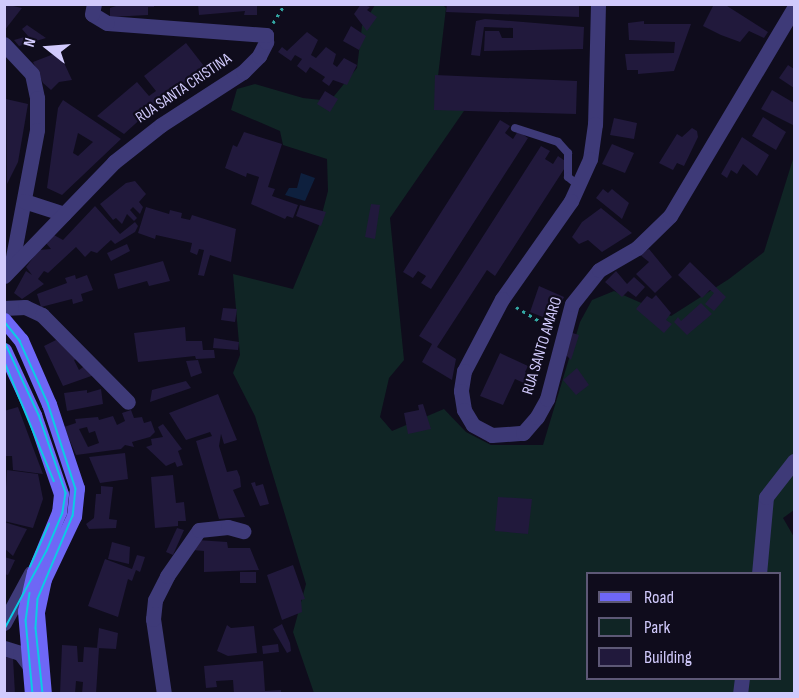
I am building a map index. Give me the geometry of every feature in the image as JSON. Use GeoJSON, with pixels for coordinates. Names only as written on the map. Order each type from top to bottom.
{"type":"FeatureCollection","features":[{"type":"Feature","properties":{"kind":"street","name":"RUA SANTA CRISTINA"},"geometry":{"type":"LineString","coordinates":[[8,272],[114,162],[142,140],[243,72],[264,50],[266,35],[107,23],[92,14],[94,4]]}},
{"type":"Feature","properties":{"kind":"street","name":"RUA SANTO AMARO"},"geometry":{"type":"LineString","coordinates":[[598,4],[594,136],[579,186],[502,299],[464,371],[461,391],[464,410],[473,425],[492,435],[506,436],[523,433],[532,423],[547,399],[572,304],[584,285],[608,264],[637,248],[669,216],[795,8]]}},
{"type":"Feature","properties":{"kind":"street"},"geometry":{"type":"LineString","coordinates":[[4,44],[32,74],[37,98],[37,130],[8,272]]}},
{"type":"Feature","properties":{"kind":"street"},"geometry":{"type":"LineString","coordinates":[[24,201],[64,214]]}},
{"type":"Feature","properties":{"kind":"street"},"geometry":{"type":"LineString","coordinates":[[4,308],[25,307],[42,315],[128,402]]}},
{"type":"Feature","properties":{"kind":"street"},"geometry":{"type":"LineString","coordinates":[[4,320],[21,340],[49,404],[77,488],[74,516],[44,579],[37,613],[44,693]]}},
{"type":"Feature","properties":{"kind":"street"},"geometry":{"type":"LineString","coordinates":[[4,350],[60,488],[59,512],[37,562],[4,623]]}},
{"type":"Feature","properties":{"kind":"street"},"geometry":{"type":"LineString","coordinates":[[759,572],[766,497],[795,461]]}},
{"type":"Feature","properties":{"kind":"street"},"geometry":{"type":"LineString","coordinates":[[164,693],[153,619],[155,600],[167,576],[199,530],[228,527],[243,531]]}},
{"type":"Feature","properties":{"kind":"street"},"geometry":{"type":"LineString","coordinates":[[32,693],[26,611],[37,562]]}},
{"type":"Feature","properties":{"kind":"street"},"geometry":{"type":"LineString","coordinates":[[4,615],[16,603]]}},
{"type":"Feature","properties":{"kind":"street"},"geometry":{"type":"LineString","coordinates":[[4,648],[20,653],[29,665]]}},
{"type":"Feature","properties":{"kind":"lane"},"geometry":{"type":"LineString","coordinates":[[516,128],[558,142],[568,153],[568,177],[579,186]]}},
{"type":"Feature","properties":{"kind":"path"},"geometry":{"type":"LineString","coordinates":[[266,35],[285,4]]}},
{"type":"Feature","properties":{"kind":"path"},"geometry":{"type":"LineString","coordinates":[[502,299],[563,335]]}},
{"type":"Feature","properties":{"kind":"green space"},"geometry":{"type":"Polygon","coordinates":[[[375,5],[443,5],[446,8],[435,102],[466,108],[390,218],[404,360],[389,378],[380,417],[392,431],[444,409],[466,432],[491,445],[543,445],[580,322],[592,300],[614,291],[671,316],[729,279],[764,252],[794,156],[794,510],[783,518],[794,537],[794,693],[314,693],[293,632],[306,584],[255,416],[233,373],[240,355],[233,274],[293,289],[318,229],[328,191],[327,159],[283,145],[280,131],[231,110],[237,89],[255,84],[303,98],[330,101],[357,68],[362,26],[375,5]]]}},
{"type":"Feature","properties":{"kind":"water"},"geometry":{"type":"Polygon","coordinates":[[[301,173],[315,178],[305,201],[285,195],[289,188],[297,188],[301,173]]]}},
{"type":"Feature","properties":{"kind":"building"},"geometry":{"type":"Polygon","coordinates":[[[4,4],[22,8],[4,31],[4,4]]]}},
{"type":"Feature","properties":{"kind":"building"},"geometry":{"type":"Polygon","coordinates":[[[122,4],[154,4],[154,7],[148,7],[148,15],[110,17],[110,8],[122,4]]]}},
{"type":"Feature","properties":{"kind":"building"},"geometry":{"type":"Polygon","coordinates":[[[198,4],[257,4],[257,15],[244,15],[245,11],[199,15],[198,4]]]}},
{"type":"Feature","properties":{"kind":"building"},"geometry":{"type":"Polygon","coordinates":[[[361,4],[370,7],[367,10],[377,17],[367,31],[354,14],[361,4]]]}},
{"type":"Feature","properties":{"kind":"building"},"geometry":{"type":"Polygon","coordinates":[[[447,4],[579,4],[579,17],[446,12],[447,4]]]}},
{"type":"Feature","properties":{"kind":"building"},"geometry":{"type":"Polygon","coordinates":[[[714,4],[724,4],[768,32],[764,38],[749,31],[740,42],[703,26],[714,4]]]}},
{"type":"Feature","properties":{"kind":"building"},"geometry":{"type":"Polygon","coordinates":[[[485,19],[584,27],[583,49],[484,51],[485,31],[499,31],[502,38],[513,38],[513,28],[484,27],[480,56],[471,55],[476,21],[485,19]]]}},
{"type":"Feature","properties":{"kind":"building"},"geometry":{"type":"Polygon","coordinates":[[[644,21],[644,24],[691,24],[674,71],[638,74],[638,70],[627,70],[625,54],[674,53],[675,42],[629,40],[628,23],[644,21]]]}},
{"type":"Feature","properties":{"kind":"building"},"geometry":{"type":"Polygon","coordinates":[[[27,25],[46,38],[19,46],[14,40],[28,36],[22,29],[27,25]]]}},
{"type":"Feature","properties":{"kind":"building"},"geometry":{"type":"Polygon","coordinates":[[[351,26],[366,36],[359,50],[343,41],[351,26]]]}},
{"type":"Feature","properties":{"kind":"building"},"geometry":{"type":"Polygon","coordinates":[[[307,32],[318,40],[311,55],[316,58],[326,47],[336,54],[333,64],[337,67],[344,58],[357,65],[347,85],[333,80],[329,86],[322,81],[325,77],[310,67],[306,73],[297,66],[302,59],[295,55],[291,61],[278,52],[282,47],[287,51],[307,32]]]}},
{"type":"Feature","properties":{"kind":"building"},"geometry":{"type":"Polygon","coordinates":[[[186,43],[207,70],[156,105],[124,134],[97,116],[137,82],[149,96],[156,91],[144,76],[186,43]]]}},
{"type":"Feature","properties":{"kind":"building"},"geometry":{"type":"Polygon","coordinates":[[[59,52],[72,80],[59,82],[51,90],[43,83],[33,62],[59,52]]]}},
{"type":"Feature","properties":{"kind":"building"},"geometry":{"type":"Polygon","coordinates":[[[788,65],[794,69],[794,88],[779,78],[788,65]]]}},
{"type":"Feature","properties":{"kind":"building"},"geometry":{"type":"Polygon","coordinates":[[[435,75],[577,81],[576,114],[434,110],[435,75]]]}},
{"type":"Feature","properties":{"kind":"building"},"geometry":{"type":"Polygon","coordinates":[[[772,90],[794,103],[793,125],[761,109],[772,90]]]}},
{"type":"Feature","properties":{"kind":"building"},"geometry":{"type":"Polygon","coordinates":[[[325,91],[338,99],[330,112],[317,104],[325,91]]]}},
{"type":"Feature","properties":{"kind":"building"},"geometry":{"type":"Polygon","coordinates":[[[6,99],[28,104],[18,162],[7,184],[6,99]]]}},
{"type":"Feature","properties":{"kind":"building"},"geometry":{"type":"Polygon","coordinates":[[[63,100],[121,139],[62,195],[47,188],[58,108],[63,100]],[[78,133],[73,153],[78,156],[93,142],[78,133]]]}},
{"type":"Feature","properties":{"kind":"building"},"geometry":{"type":"Polygon","coordinates":[[[763,117],[786,132],[776,150],[752,136],[763,117]]]}},
{"type":"Feature","properties":{"kind":"building"},"geometry":{"type":"Polygon","coordinates":[[[614,118],[637,123],[634,139],[610,135],[614,118]]]}},
{"type":"Feature","properties":{"kind":"building"},"geometry":{"type":"Polygon","coordinates":[[[500,120],[510,126],[505,133],[513,139],[518,131],[528,138],[431,289],[421,283],[426,276],[418,271],[413,278],[403,272],[500,120]]]}},
{"type":"Feature","properties":{"kind":"building"},"geometry":{"type":"Polygon","coordinates":[[[692,128],[697,131],[698,137],[684,166],[677,163],[673,170],[659,163],[677,134],[682,137],[692,128]]]}},
{"type":"Feature","properties":{"kind":"building"},"geometry":{"type":"Polygon","coordinates":[[[244,132],[282,144],[268,187],[275,189],[272,196],[298,205],[293,218],[287,216],[285,219],[251,204],[259,177],[247,173],[246,177],[225,168],[233,145],[237,147],[244,132]]]}},
{"type":"Feature","properties":{"kind":"building"},"geometry":{"type":"Polygon","coordinates":[[[742,137],[769,155],[757,176],[743,164],[737,174],[731,170],[727,178],[721,174],[742,137]]]}},
{"type":"Feature","properties":{"kind":"building"},"geometry":{"type":"Polygon","coordinates":[[[612,144],[634,153],[625,173],[602,164],[612,144]]]}},
{"type":"Feature","properties":{"kind":"building"},"geometry":{"type":"Polygon","coordinates":[[[541,146],[550,151],[545,159],[553,164],[558,156],[568,163],[495,276],[487,270],[437,347],[456,359],[452,380],[422,362],[432,344],[419,336],[541,146]]]}},
{"type":"Feature","properties":{"kind":"building"},"geometry":{"type":"Polygon","coordinates":[[[135,181],[146,194],[139,202],[143,207],[140,214],[133,207],[130,210],[137,218],[134,221],[127,214],[122,224],[116,218],[113,220],[100,204],[126,183],[135,181]]]}},
{"type":"Feature","properties":{"kind":"building"},"geometry":{"type":"Polygon","coordinates":[[[603,189],[608,193],[612,189],[629,203],[622,219],[596,198],[603,189]]]}},
{"type":"Feature","properties":{"kind":"building"},"geometry":{"type":"Polygon","coordinates":[[[371,204],[380,205],[375,239],[365,237],[371,204]]]}},
{"type":"Feature","properties":{"kind":"building"},"geometry":{"type":"Polygon","coordinates":[[[300,205],[326,212],[321,226],[296,216],[300,205]]]}},
{"type":"Feature","properties":{"kind":"building"},"geometry":{"type":"Polygon","coordinates":[[[95,206],[120,234],[135,222],[138,226],[135,232],[115,244],[111,240],[97,253],[91,251],[85,257],[76,247],[48,273],[44,271],[38,279],[44,284],[22,299],[14,293],[26,271],[32,275],[26,267],[39,250],[51,249],[45,242],[52,234],[63,240],[95,206]]]}},
{"type":"Feature","properties":{"kind":"building"},"geometry":{"type":"Polygon","coordinates":[[[146,207],[169,214],[170,210],[182,213],[181,218],[190,220],[192,215],[236,229],[231,262],[210,255],[204,276],[198,275],[204,250],[199,249],[197,255],[190,252],[192,243],[156,235],[155,239],[138,233],[146,207]]]}},
{"type":"Feature","properties":{"kind":"building"},"geometry":{"type":"Polygon","coordinates":[[[601,208],[632,233],[602,252],[588,240],[579,244],[572,237],[582,222],[601,208]]]}},
{"type":"Feature","properties":{"kind":"building"},"geometry":{"type":"Polygon","coordinates":[[[127,244],[130,251],[111,261],[107,253],[127,244]]]}},
{"type":"Feature","properties":{"kind":"building"},"geometry":{"type":"Polygon","coordinates":[[[649,249],[672,277],[655,293],[636,274],[649,262],[639,254],[649,249]]]}},
{"type":"Feature","properties":{"kind":"building"},"geometry":{"type":"Polygon","coordinates":[[[163,261],[170,281],[149,286],[147,281],[118,289],[114,274],[163,261]]]}},
{"type":"Feature","properties":{"kind":"building"},"geometry":{"type":"Polygon","coordinates":[[[690,262],[726,297],[714,311],[705,304],[714,293],[710,290],[702,298],[678,275],[690,262]]]}},
{"type":"Feature","properties":{"kind":"building"},"geometry":{"type":"Polygon","coordinates":[[[616,271],[627,284],[634,277],[645,287],[636,297],[628,291],[622,297],[605,282],[616,271]]]}},
{"type":"Feature","properties":{"kind":"building"},"geometry":{"type":"Polygon","coordinates":[[[75,275],[76,279],[87,275],[93,290],[81,294],[83,301],[73,304],[72,299],[41,307],[37,294],[67,283],[65,278],[75,275]]]}},
{"type":"Feature","properties":{"kind":"building"},"geometry":{"type":"Polygon","coordinates":[[[539,286],[564,297],[553,321],[530,312],[539,286]]]}},
{"type":"Feature","properties":{"kind":"building"},"geometry":{"type":"Polygon","coordinates":[[[656,295],[671,313],[666,320],[672,324],[664,333],[636,309],[647,296],[652,299],[656,295]]]}},
{"type":"Feature","properties":{"kind":"building"},"geometry":{"type":"Polygon","coordinates":[[[701,303],[712,314],[687,335],[674,322],[678,317],[681,321],[701,303]]]}},
{"type":"Feature","properties":{"kind":"building"},"geometry":{"type":"Polygon","coordinates":[[[223,308],[237,309],[235,322],[221,320],[223,308]]]}},
{"type":"Feature","properties":{"kind":"building"},"geometry":{"type":"Polygon","coordinates":[[[185,327],[186,341],[202,341],[203,350],[214,350],[215,358],[196,359],[195,356],[138,362],[134,333],[185,327]]]}},
{"type":"Feature","properties":{"kind":"building"},"geometry":{"type":"Polygon","coordinates":[[[569,332],[579,335],[571,360],[563,352],[569,332]]]}},
{"type":"Feature","properties":{"kind":"building"},"geometry":{"type":"Polygon","coordinates":[[[214,338],[239,342],[238,350],[213,348],[214,338]]]}},
{"type":"Feature","properties":{"kind":"building"},"geometry":{"type":"Polygon","coordinates":[[[56,340],[78,358],[74,360],[79,370],[86,365],[97,374],[63,386],[44,346],[56,340]]]}},
{"type":"Feature","properties":{"kind":"building"},"geometry":{"type":"Polygon","coordinates":[[[500,353],[528,366],[525,372],[537,378],[535,388],[515,379],[503,405],[480,396],[500,353]]]}},
{"type":"Feature","properties":{"kind":"building"},"geometry":{"type":"Polygon","coordinates":[[[198,360],[202,373],[191,377],[186,361],[198,360]]]}},
{"type":"Feature","properties":{"kind":"building"},"geometry":{"type":"Polygon","coordinates":[[[577,368],[589,385],[576,395],[563,380],[577,368]]]}},
{"type":"Feature","properties":{"kind":"building"},"geometry":{"type":"Polygon","coordinates":[[[186,381],[191,388],[150,402],[152,390],[186,381]]]}},
{"type":"Feature","properties":{"kind":"building"},"geometry":{"type":"Polygon","coordinates":[[[101,389],[103,404],[67,411],[64,393],[87,390],[87,393],[101,389]]]}},
{"type":"Feature","properties":{"kind":"building"},"geometry":{"type":"Polygon","coordinates":[[[218,394],[237,440],[224,444],[221,434],[219,446],[227,472],[237,470],[240,477],[241,487],[233,490],[245,517],[219,519],[196,441],[212,436],[210,432],[186,440],[169,413],[218,394]]]}},
{"type":"Feature","properties":{"kind":"building"},"geometry":{"type":"Polygon","coordinates":[[[423,404],[431,429],[408,434],[404,413],[419,410],[418,405],[423,404]]]}},
{"type":"Feature","properties":{"kind":"building"},"geometry":{"type":"Polygon","coordinates":[[[18,407],[43,474],[13,470],[12,456],[4,456],[4,411],[18,407]]]}},
{"type":"Feature","properties":{"kind":"building"},"geometry":{"type":"Polygon","coordinates":[[[131,410],[134,418],[142,417],[144,423],[151,421],[155,432],[150,437],[132,442],[134,447],[125,445],[121,449],[76,455],[64,427],[76,423],[75,419],[98,417],[99,420],[113,416],[117,425],[125,421],[122,413],[131,410]],[[87,427],[79,429],[88,447],[99,443],[95,431],[89,433],[87,427]]]}},
{"type":"Feature","properties":{"kind":"building"},"geometry":{"type":"Polygon","coordinates":[[[163,424],[182,449],[178,451],[183,465],[177,467],[175,462],[166,466],[146,447],[152,445],[151,439],[163,437],[158,427],[163,424]]]}},
{"type":"Feature","properties":{"kind":"building"},"geometry":{"type":"Polygon","coordinates":[[[125,453],[128,479],[100,483],[89,457],[125,453]]]}},
{"type":"Feature","properties":{"kind":"building"},"geometry":{"type":"Polygon","coordinates":[[[7,470],[38,474],[43,499],[33,528],[4,521],[7,470]]]}},
{"type":"Feature","properties":{"kind":"building"},"geometry":{"type":"Polygon","coordinates":[[[173,475],[176,503],[184,502],[186,521],[178,521],[178,526],[155,528],[151,477],[173,475]]]}},
{"type":"Feature","properties":{"kind":"building"},"geometry":{"type":"Polygon","coordinates":[[[255,482],[256,486],[263,484],[269,504],[260,506],[251,483],[255,482]]]}},
{"type":"Feature","properties":{"kind":"building"},"geometry":{"type":"Polygon","coordinates":[[[101,486],[113,487],[109,519],[117,520],[116,528],[89,529],[86,524],[94,518],[96,494],[101,494],[101,486]]]}},
{"type":"Feature","properties":{"kind":"building"},"geometry":{"type":"Polygon","coordinates":[[[498,497],[532,499],[528,534],[495,531],[498,497]]]}},
{"type":"Feature","properties":{"kind":"building"},"geometry":{"type":"Polygon","coordinates":[[[4,522],[27,529],[13,556],[4,548],[4,522]]]}},
{"type":"Feature","properties":{"kind":"building"},"geometry":{"type":"Polygon","coordinates":[[[177,528],[184,530],[173,555],[166,552],[177,528]]]}},
{"type":"Feature","properties":{"kind":"building"},"geometry":{"type":"Polygon","coordinates":[[[197,540],[227,542],[228,548],[250,548],[259,570],[204,572],[204,551],[193,550],[197,540]]]}},
{"type":"Feature","properties":{"kind":"building"},"geometry":{"type":"Polygon","coordinates":[[[112,542],[130,547],[129,564],[108,559],[112,542]]]}},
{"type":"Feature","properties":{"kind":"building"},"geometry":{"type":"Polygon","coordinates":[[[137,555],[145,557],[140,572],[136,570],[132,581],[128,579],[118,617],[88,606],[105,559],[132,569],[137,555]]]}},
{"type":"Feature","properties":{"kind":"building"},"geometry":{"type":"Polygon","coordinates":[[[4,557],[15,560],[8,575],[4,574],[4,557]]]}},
{"type":"Feature","properties":{"kind":"building"},"geometry":{"type":"Polygon","coordinates":[[[293,565],[305,599],[301,600],[302,612],[282,620],[267,575],[293,565]]]}},
{"type":"Feature","properties":{"kind":"building"},"geometry":{"type":"Polygon","coordinates":[[[240,572],[256,572],[256,583],[240,583],[240,572]]]}},
{"type":"Feature","properties":{"kind":"building"},"geometry":{"type":"Polygon","coordinates":[[[282,624],[290,643],[291,651],[287,653],[273,629],[282,624]]]}},
{"type":"Feature","properties":{"kind":"building"},"geometry":{"type":"Polygon","coordinates":[[[227,625],[231,628],[254,626],[257,653],[228,656],[217,651],[227,625]]]}},
{"type":"Feature","properties":{"kind":"building"},"geometry":{"type":"Polygon","coordinates":[[[99,628],[118,633],[116,649],[97,648],[99,628]]]}},
{"type":"Feature","properties":{"kind":"building"},"geometry":{"type":"Polygon","coordinates":[[[278,644],[279,652],[263,654],[262,646],[278,644]]]}},
{"type":"Feature","properties":{"kind":"building"},"geometry":{"type":"Polygon","coordinates":[[[62,645],[77,646],[78,662],[83,662],[84,647],[99,648],[96,694],[82,694],[83,682],[76,681],[75,694],[60,694],[62,645]]]}},
{"type":"Feature","properties":{"kind":"building"},"geometry":{"type":"Polygon","coordinates":[[[4,657],[13,658],[15,694],[4,694],[4,657]]]}},
{"type":"Feature","properties":{"kind":"building"},"geometry":{"type":"Polygon","coordinates":[[[263,661],[265,691],[281,690],[281,694],[234,694],[233,680],[216,681],[217,687],[206,688],[204,666],[263,661]]]}},
{"type":"Feature","properties":{"kind":"tram line"},"geometry":{"type":"LineString","coordinates":[[4,321],[20,341],[48,403],[76,489],[73,516],[38,599],[36,628],[43,694]]}},
{"type":"Feature","properties":{"kind":"tram line"},"geometry":{"type":"LineString","coordinates":[[4,340],[39,415],[66,493],[63,513],[47,551],[4,631]]}},
{"type":"Feature","properties":{"kind":"tram line"},"geometry":{"type":"LineString","coordinates":[[4,360],[54,481]]}},
{"type":"Feature","properties":{"kind":"tram line"},"geometry":{"type":"LineString","coordinates":[[30,567],[49,524]]}},
{"type":"Feature","properties":{"kind":"tram line"},"geometry":{"type":"LineString","coordinates":[[30,593],[26,620],[33,694]]}}]}
